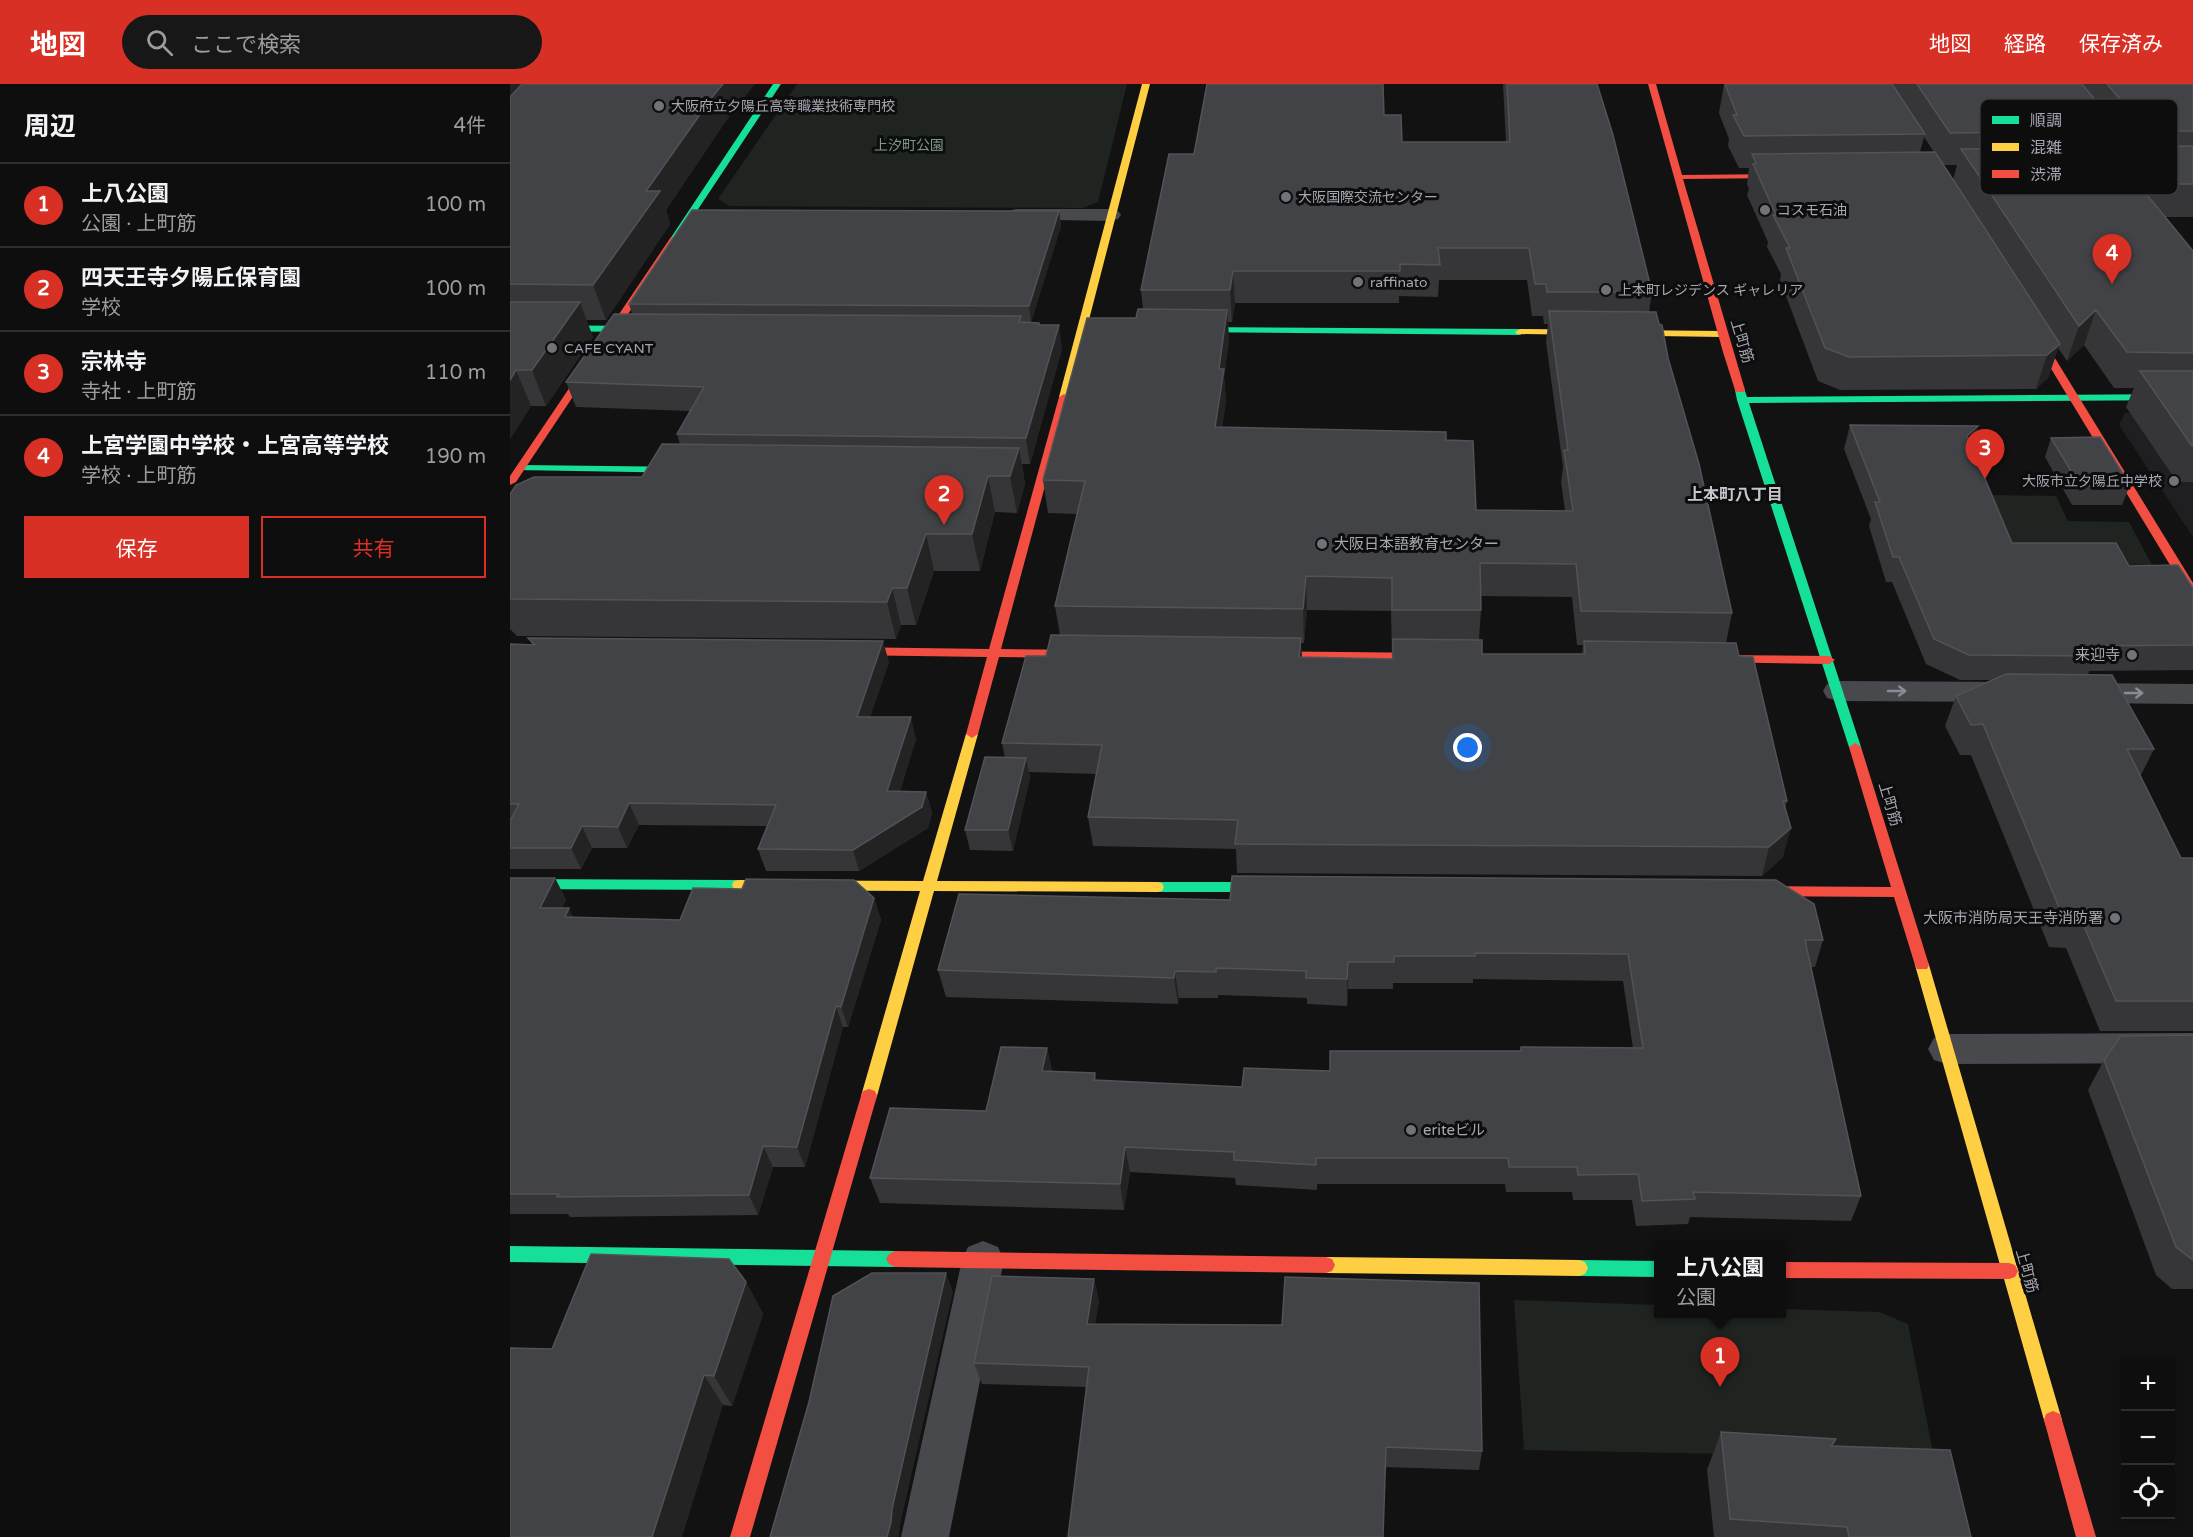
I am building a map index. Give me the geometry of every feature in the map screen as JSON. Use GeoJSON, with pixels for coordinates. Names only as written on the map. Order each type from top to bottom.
{"type":"FeatureCollection","features":[{"type":"Feature","properties":{"kind":"street"},"geometry":{"type":"LineString","coordinates":[[510,484],[777,84]]}},
{"type":"Feature","properties":{"kind":"street"},"geometry":{"type":"LineString","coordinates":[[740,1537],[931,885],[993,653],[1036,474],[1082,330],[1146,84]]}},
{"type":"Feature","properties":{"kind":"street","name":"上町筋"},"geometry":{"type":"LineString","coordinates":[[1652,84],[1742,400],[1829,660],[1947,1049],[2086,1537]]}},
{"type":"Feature","properties":{"kind":"street"},"geometry":{"type":"LineString","coordinates":[[1680,177],[1806,176]]}},
{"type":"Feature","properties":{"kind":"street"},"geometry":{"type":"LineString","coordinates":[[690,213],[713,214]]}},
{"type":"Feature","properties":{"kind":"street"},"geometry":{"type":"LineString","coordinates":[[994,215],[1111,215]]}},
{"type":"Feature","properties":{"kind":"street"},"geometry":{"type":"LineString","coordinates":[[2021,310],[2193,593]]}},
{"type":"Feature","properties":{"kind":"street"},"geometry":{"type":"LineString","coordinates":[[510,328],[659,329]]}},
{"type":"Feature","properties":{"kind":"street"},"geometry":{"type":"LineString","coordinates":[[1165,330],[1722,334]]}},
{"type":"Feature","properties":{"kind":"street"},"geometry":{"type":"LineString","coordinates":[[1742,400],[2193,397]]}},
{"type":"Feature","properties":{"kind":"street"},"geometry":{"type":"LineString","coordinates":[[521,468],[710,470]]}},
{"type":"Feature","properties":{"kind":"street"},"geometry":{"type":"LineString","coordinates":[[828,651],[1100,654]]}},
{"type":"Feature","properties":{"kind":"street"},"geometry":{"type":"LineString","coordinates":[[1242,655],[1455,657]]}},
{"type":"Feature","properties":{"kind":"street"},"geometry":{"type":"LineString","coordinates":[[1691,659],[1829,660]]}},
{"type":"Feature","properties":{"kind":"street"},"geometry":{"type":"LineString","coordinates":[[1838,691],[2193,694]]}},
{"type":"Feature","properties":{"kind":"street"},"geometry":{"type":"LineString","coordinates":[[510,884],[1287,888]]}},
{"type":"Feature","properties":{"kind":"street"},"geometry":{"type":"LineString","coordinates":[[1738,891],[1899,892]]}},
{"type":"Feature","properties":{"kind":"street"},"geometry":{"type":"LineString","coordinates":[[1947,1049],[2193,1048]]}},
{"type":"Feature","properties":{"kind":"street"},"geometry":{"type":"LineString","coordinates":[[510,1254],[1252,1266],[1654,1269]]}},
{"type":"Feature","properties":{"kind":"street"},"geometry":{"type":"LineString","coordinates":[[925,1537],[983,1260]]}},
{"type":"Feature","properties":{"kind":"street"},"geometry":{"type":"LineString","coordinates":[[1786,1270],[2010,1271]]}},
{"type":"Feature","properties":{"kind":"shaded area","name":"大阪市立夕陽丘中学校"},"geometry":{"type":"Polygon","coordinates":[[[2125,413],[2193,413],[2193,537],[2119,425],[2125,413]]]}},
{"type":"Feature","properties":{"kind":"green space","name":"上汐町公園"},"geometry":{"type":"Polygon","coordinates":[[[797,84],[1127,84],[1098,202],[1083,208],[729,206],[718,199],[797,84]]]}},
{"type":"Feature","properties":{"kind":"green space"},"geometry":{"type":"Polygon","coordinates":[[[1937,494],[2056,496],[2068,521],[2129,522],[2152,565],[2011,563],[1937,494]]]}},
{"type":"Feature","properties":{"kind":"green space"},"geometry":{"type":"Polygon","coordinates":[[[1514,1300],[1654,1305],[1654,1318],[1786,1318],[1786,1309],[1879,1312],[1908,1324],[1934,1458],[1524,1450],[1514,1300]]]}},
{"type":"Feature","properties":{"kind":"building"},"geometry":{"type":"Polygon","coordinates":[[[522,84],[723,84],[646,191],[660,191],[593,285],[510,284],[510,97],[522,84]]]}},
{"type":"Feature","properties":{"kind":"building"},"geometry":{"type":"Polygon","coordinates":[[[1207,84],[1383,84],[1384,115],[1401,115],[1402,142],[1510,142],[1507,84],[1597,84],[1613,135],[1652,292],[1547,292],[1546,284],[1535,284],[1529,248],[1438,248],[1440,265],[1400,264],[1400,271],[1233,271],[1230,290],[1141,290],[1169,154],[1194,154],[1207,84]]]}},
{"type":"Feature","properties":{"kind":"building"},"geometry":{"type":"Polygon","coordinates":[[[1725,84],[1892,84],[1925,134],[1744,136],[1733,115],[1737,115],[1725,84]]]}},
{"type":"Feature","properties":{"kind":"building"},"geometry":{"type":"Polygon","coordinates":[[[1917,84],[2082,84],[2094,99],[1980,99],[1980,133],[1950,133],[1917,84]]]}},
{"type":"Feature","properties":{"kind":"building"},"geometry":{"type":"Polygon","coordinates":[[[2107,84],[2193,84],[2193,131],[2178,131],[2178,99],[2120,99],[2107,84]]]}},
{"type":"Feature","properties":{"kind":"building"},"geometry":{"type":"Polygon","coordinates":[[[2178,146],[2193,146],[2193,184],[2178,184],[2178,146]]]}},
{"type":"Feature","properties":{"kind":"building"},"geometry":{"type":"Polygon","coordinates":[[[1961,149],[1980,149],[1980,178],[1961,149]]]}},
{"type":"Feature","properties":{"kind":"building"},"geometry":{"type":"Polygon","coordinates":[[[1935,152],[2060,344],[2047,355],[1849,357],[1825,348],[1786,248],[1790,248],[1773,215],[1776,215],[1753,164],[1756,163],[1752,154],[1935,152]]]}},
{"type":"Feature","properties":{"kind":"building"},"geometry":{"type":"Polygon","coordinates":[[[1992,195],[2147,195],[2193,251],[2193,353],[2127,352],[2096,310],[2079,326],[1992,195]]]}},
{"type":"Feature","properties":{"kind":"building"},"geometry":{"type":"Polygon","coordinates":[[[692,210],[1059,211],[1029,306],[629,304],[692,210]]]}},
{"type":"Feature","properties":{"kind":"building"},"geometry":{"type":"Polygon","coordinates":[[[510,302],[580,302],[532,370],[516,370],[510,380],[510,302]]]}},
{"type":"Feature","properties":{"kind":"building"},"geometry":{"type":"Polygon","coordinates":[[[1138,309],[1227,310],[1219,369],[1224,369],[1215,427],[1446,432],[1446,440],[1473,441],[1476,510],[1573,511],[1564,450],[1568,450],[1549,311],[1656,312],[1659,324],[1662,325],[1668,358],[1699,464],[1732,613],[1581,611],[1576,564],[1480,563],[1481,610],[1392,610],[1392,578],[1306,576],[1303,609],[1055,606],[1085,481],[1043,480],[1087,318],[1136,318],[1138,309]]]}},
{"type":"Feature","properties":{"kind":"building"},"geometry":{"type":"Polygon","coordinates":[[[614,314],[1021,316],[1019,322],[1059,325],[1026,438],[677,434],[704,387],[566,382],[614,314]]]}},
{"type":"Feature","properties":{"kind":"building"},"geometry":{"type":"Polygon","coordinates":[[[2140,371],[2193,371],[2193,446],[2192,446],[2140,371]]]}},
{"type":"Feature","properties":{"kind":"building"},"geometry":{"type":"Polygon","coordinates":[[[1850,425],[1978,426],[1967,436],[2012,543],[2116,543],[2129,566],[2178,565],[2193,588],[2193,645],[2091,646],[2096,656],[1969,655],[1934,639],[1899,557],[1893,557],[1875,502],[1880,502],[1850,425]]]}},
{"type":"Feature","properties":{"kind":"building"},"geometry":{"type":"Polygon","coordinates":[[[2100,437],[2130,485],[2080,486],[2051,438],[2100,437]]]}},
{"type":"Feature","properties":{"kind":"building"},"geometry":{"type":"Polygon","coordinates":[[[662,444],[1019,448],[1010,476],[988,476],[972,534],[926,534],[907,588],[892,588],[887,602],[510,599],[510,494],[516,485],[534,477],[642,477],[662,444]]]}},
{"type":"Feature","properties":{"kind":"building"},"geometry":{"type":"Polygon","coordinates":[[[1051,635],[1301,638],[1299,657],[1393,659],[1393,639],[1482,640],[1482,654],[1585,654],[1584,641],[1736,643],[1739,656],[1753,657],[1787,801],[1783,801],[1791,828],[1769,847],[1235,844],[1238,820],[1088,817],[1102,745],[1002,743],[1026,656],[1046,656],[1051,635]]]}},
{"type":"Feature","properties":{"kind":"building"},"geometry":{"type":"Polygon","coordinates":[[[528,638],[883,641],[857,717],[911,717],[887,791],[926,792],[922,807],[853,850],[758,849],[776,805],[629,803],[618,827],[582,826],[571,848],[510,848],[510,821],[519,804],[510,804],[510,644],[535,645],[528,638]]]}},
{"type":"Feature","properties":{"kind":"building"},"geometry":{"type":"Polygon","coordinates":[[[2006,674],[2112,675],[2154,749],[2127,749],[2181,858],[2193,858],[2193,1001],[2116,1001],[2080,917],[2063,917],[1983,724],[1971,725],[1956,696],[2006,674]]]}},
{"type":"Feature","properties":{"kind":"building"},"geometry":{"type":"Polygon","coordinates":[[[985,757],[1026,758],[1008,830],[965,830],[985,757]]]}},
{"type":"Feature","properties":{"kind":"building"},"geometry":{"type":"Polygon","coordinates":[[[1232,876],[1776,880],[1814,904],[1823,940],[1805,940],[1861,1196],[1693,1192],[1695,1199],[1642,1201],[1638,1174],[1578,1175],[1577,1167],[1509,1167],[1508,1158],[1316,1158],[1316,1165],[1234,1160],[1234,1152],[1125,1147],[1120,1184],[870,1178],[890,1108],[986,1111],[1001,1047],[1047,1048],[1042,1071],[1095,1073],[1094,1080],[1242,1087],[1244,1068],[1330,1071],[1330,1051],[1521,1051],[1521,1047],[1643,1048],[1628,954],[1475,953],[1475,956],[1394,956],[1394,962],[1348,962],[1347,979],[1306,978],[1306,971],[1216,968],[1216,972],[1175,971],[1174,978],[938,970],[959,894],[1230,900],[1232,876]]]}},
{"type":"Feature","properties":{"kind":"building"},"geometry":{"type":"Polygon","coordinates":[[[510,878],[555,878],[540,908],[569,908],[565,917],[680,920],[693,888],[742,889],[746,879],[854,880],[874,898],[841,1007],[836,1006],[797,1147],[763,1146],[749,1195],[557,1197],[559,1194],[510,1194],[510,878]]]}},
{"type":"Feature","properties":{"kind":"building"},"geometry":{"type":"Polygon","coordinates":[[[2193,1035],[2193,1260],[2176,1247],[2104,1060],[2121,1036],[2193,1035]]]}},
{"type":"Feature","properties":{"kind":"building"},"geometry":{"type":"Polygon","coordinates":[[[591,1254],[729,1259],[746,1282],[714,1376],[704,1375],[652,1537],[510,1537],[510,1348],[552,1349],[591,1254]]]}},
{"type":"Feature","properties":{"kind":"building"},"geometry":{"type":"Polygon","coordinates":[[[872,1273],[946,1273],[887,1537],[770,1537],[809,1402],[833,1296],[872,1273]]]}},
{"type":"Feature","properties":{"kind":"building"},"geometry":{"type":"Polygon","coordinates":[[[992,1276],[1094,1279],[1087,1324],[1282,1325],[1285,1277],[1479,1283],[1482,1451],[1386,1447],[1383,1537],[1068,1537],[1089,1367],[974,1363],[992,1276]]]}},
{"type":"Feature","properties":{"kind":"building"},"geometry":{"type":"Polygon","coordinates":[[[1721,1432],[1836,1439],[1831,1446],[1950,1450],[1971,1537],[1849,1537],[1847,1527],[1730,1519],[1721,1432]]]}},
{"type":"Feature","properties":{"kind":"traffic: fast"},"geometry":{"type":"LineString","coordinates":[[674,239],[777,84]]}},
{"type":"Feature","properties":{"kind":"traffic: fast"},"geometry":{"type":"LineString","coordinates":[[510,328],[649,329]]}},
{"type":"Feature","properties":{"kind":"traffic: fast"},"geometry":{"type":"LineString","coordinates":[[1184,330],[1520,332]]}},
{"type":"Feature","properties":{"kind":"traffic: fast"},"geometry":{"type":"LineString","coordinates":[[1740,390],[1855,747]]}},
{"type":"Feature","properties":{"kind":"traffic: fast"},"geometry":{"type":"LineString","coordinates":[[1742,400],[2193,397]]}},
{"type":"Feature","properties":{"kind":"traffic: fast"},"geometry":{"type":"LineString","coordinates":[[521,468],[693,470]]}},
{"type":"Feature","properties":{"kind":"traffic: fast"},"geometry":{"type":"LineString","coordinates":[[510,884],[739,885]]}},
{"type":"Feature","properties":{"kind":"traffic: fast"},"geometry":{"type":"LineString","coordinates":[[1157,887],[1276,887]]}},
{"type":"Feature","properties":{"kind":"traffic: fast"},"geometry":{"type":"LineString","coordinates":[[510,1254],[895,1259]]}},
{"type":"Feature","properties":{"kind":"traffic: fast"},"geometry":{"type":"LineString","coordinates":[[1579,1268],[1654,1269]]}},
{"type":"Feature","properties":{"kind":"traffic: slow"},"geometry":{"type":"LineString","coordinates":[[1064,397],[1146,84]]}},
{"type":"Feature","properties":{"kind":"traffic: slow"},"geometry":{"type":"LineString","coordinates":[[1520,332],[1722,334]]}},
{"type":"Feature","properties":{"kind":"traffic: slow"},"geometry":{"type":"LineString","coordinates":[[869,1096],[972,734]]}},
{"type":"Feature","properties":{"kind":"traffic: slow"},"geometry":{"type":"LineString","coordinates":[[739,885],[1157,887]]}},
{"type":"Feature","properties":{"kind":"traffic: slow"},"geometry":{"type":"LineString","coordinates":[[1922,965],[2053,1420]]}},
{"type":"Feature","properties":{"kind":"traffic: slow"},"geometry":{"type":"LineString","coordinates":[[1326,1265],[1579,1268]]}},
{"type":"Feature","properties":{"kind":"traffic: jam"},"geometry":{"type":"LineString","coordinates":[[1652,84],[1740,390]]}},
{"type":"Feature","properties":{"kind":"traffic: jam"},"geometry":{"type":"LineString","coordinates":[[1680,177],[1792,176]]}},
{"type":"Feature","properties":{"kind":"traffic: jam"},"geometry":{"type":"LineString","coordinates":[[511,482],[674,239]]}},
{"type":"Feature","properties":{"kind":"traffic: jam"},"geometry":{"type":"LineString","coordinates":[[2029,324],[2193,593]]}},
{"type":"Feature","properties":{"kind":"traffic: jam"},"geometry":{"type":"LineString","coordinates":[[972,734],[1064,397]]}},
{"type":"Feature","properties":{"kind":"traffic: jam"},"geometry":{"type":"LineString","coordinates":[[842,651],[1090,654]]}},
{"type":"Feature","properties":{"kind":"traffic: jam"},"geometry":{"type":"LineString","coordinates":[[1256,655],[1438,657]]}},
{"type":"Feature","properties":{"kind":"traffic: jam"},"geometry":{"type":"LineString","coordinates":[[1709,659],[1829,660]]}},
{"type":"Feature","properties":{"kind":"traffic: jam"},"geometry":{"type":"LineString","coordinates":[[1855,747],[1922,965]]}},
{"type":"Feature","properties":{"kind":"traffic: jam"},"geometry":{"type":"LineString","coordinates":[[1751,891],[1899,892]]}},
{"type":"Feature","properties":{"kind":"traffic: jam"},"geometry":{"type":"LineString","coordinates":[[740,1537],[869,1096]]}},
{"type":"Feature","properties":{"kind":"traffic: jam"},"geometry":{"type":"LineString","coordinates":[[895,1259],[1326,1265]]}},
{"type":"Feature","properties":{"kind":"traffic: jam"},"geometry":{"type":"LineString","coordinates":[[1786,1270],[2009,1271]]}},
{"type":"Feature","properties":{"kind":"traffic: jam"},"geometry":{"type":"LineString","coordinates":[[2053,1420],[2086,1537]]}},
{"type":"Feature","properties":{"kind":"place","name":"大阪府立夕陽丘高等職業技術専門校"},"geometry":{"type":"Point","coordinates":[659,106]}},
{"type":"Feature","properties":{"kind":"place","name":"大阪国際交流センター"},"geometry":{"type":"Point","coordinates":[1286,197]}},
{"type":"Feature","properties":{"kind":"place","name":"コスモ石油"},"geometry":{"type":"Point","coordinates":[1765,210]}},
{"type":"Feature","properties":{"kind":"place","name":"raffinato"},"geometry":{"type":"Point","coordinates":[1358,282]}},
{"type":"Feature","properties":{"kind":"place","name":"上宮学園中学校・上宮高等学校"},"geometry":{"type":"Point","coordinates":[2112,284]}},
{"type":"Feature","properties":{"kind":"place","name":"上本町レジデンス ギャレリア"},"geometry":{"type":"Point","coordinates":[1606,290]}},
{"type":"Feature","properties":{"kind":"place","name":"CAFE CYANT"},"geometry":{"type":"Point","coordinates":[552,348]}},
{"type":"Feature","properties":{"kind":"place","name":"宗林寺"},"geometry":{"type":"Point","coordinates":[1985,479]}},
{"type":"Feature","properties":{"kind":"place","name":"大阪市立夕陽丘中学校"},"geometry":{"type":"Point","coordinates":[2174,481]}},
{"type":"Feature","properties":{"kind":"place","name":"四天王寺夕陽丘保育園"},"geometry":{"type":"Point","coordinates":[944,525]}},
{"type":"Feature","properties":{"kind":"place","name":"大阪日本語教育センター"},"geometry":{"type":"Point","coordinates":[1322,544]}},
{"type":"Feature","properties":{"kind":"place","name":"来迎寺"},"geometry":{"type":"Point","coordinates":[2132,655]}},
{"type":"Feature","properties":{"kind":"place","name":"大阪市消防局天王寺消防署"},"geometry":{"type":"Point","coordinates":[2115,918]}},
{"type":"Feature","properties":{"kind":"place","name":"eriteビル"},"geometry":{"type":"Point","coordinates":[1411,1130]}},
{"type":"Feature","properties":{"kind":"place","name":"上八公園"},"geometry":{"type":"Point","coordinates":[1720,1387]}},
{"type":"Feature","properties":{"kind":"district","name":"上本町八丁目"},"geometry":{"type":"Point","coordinates":[1735,494]}}]}
